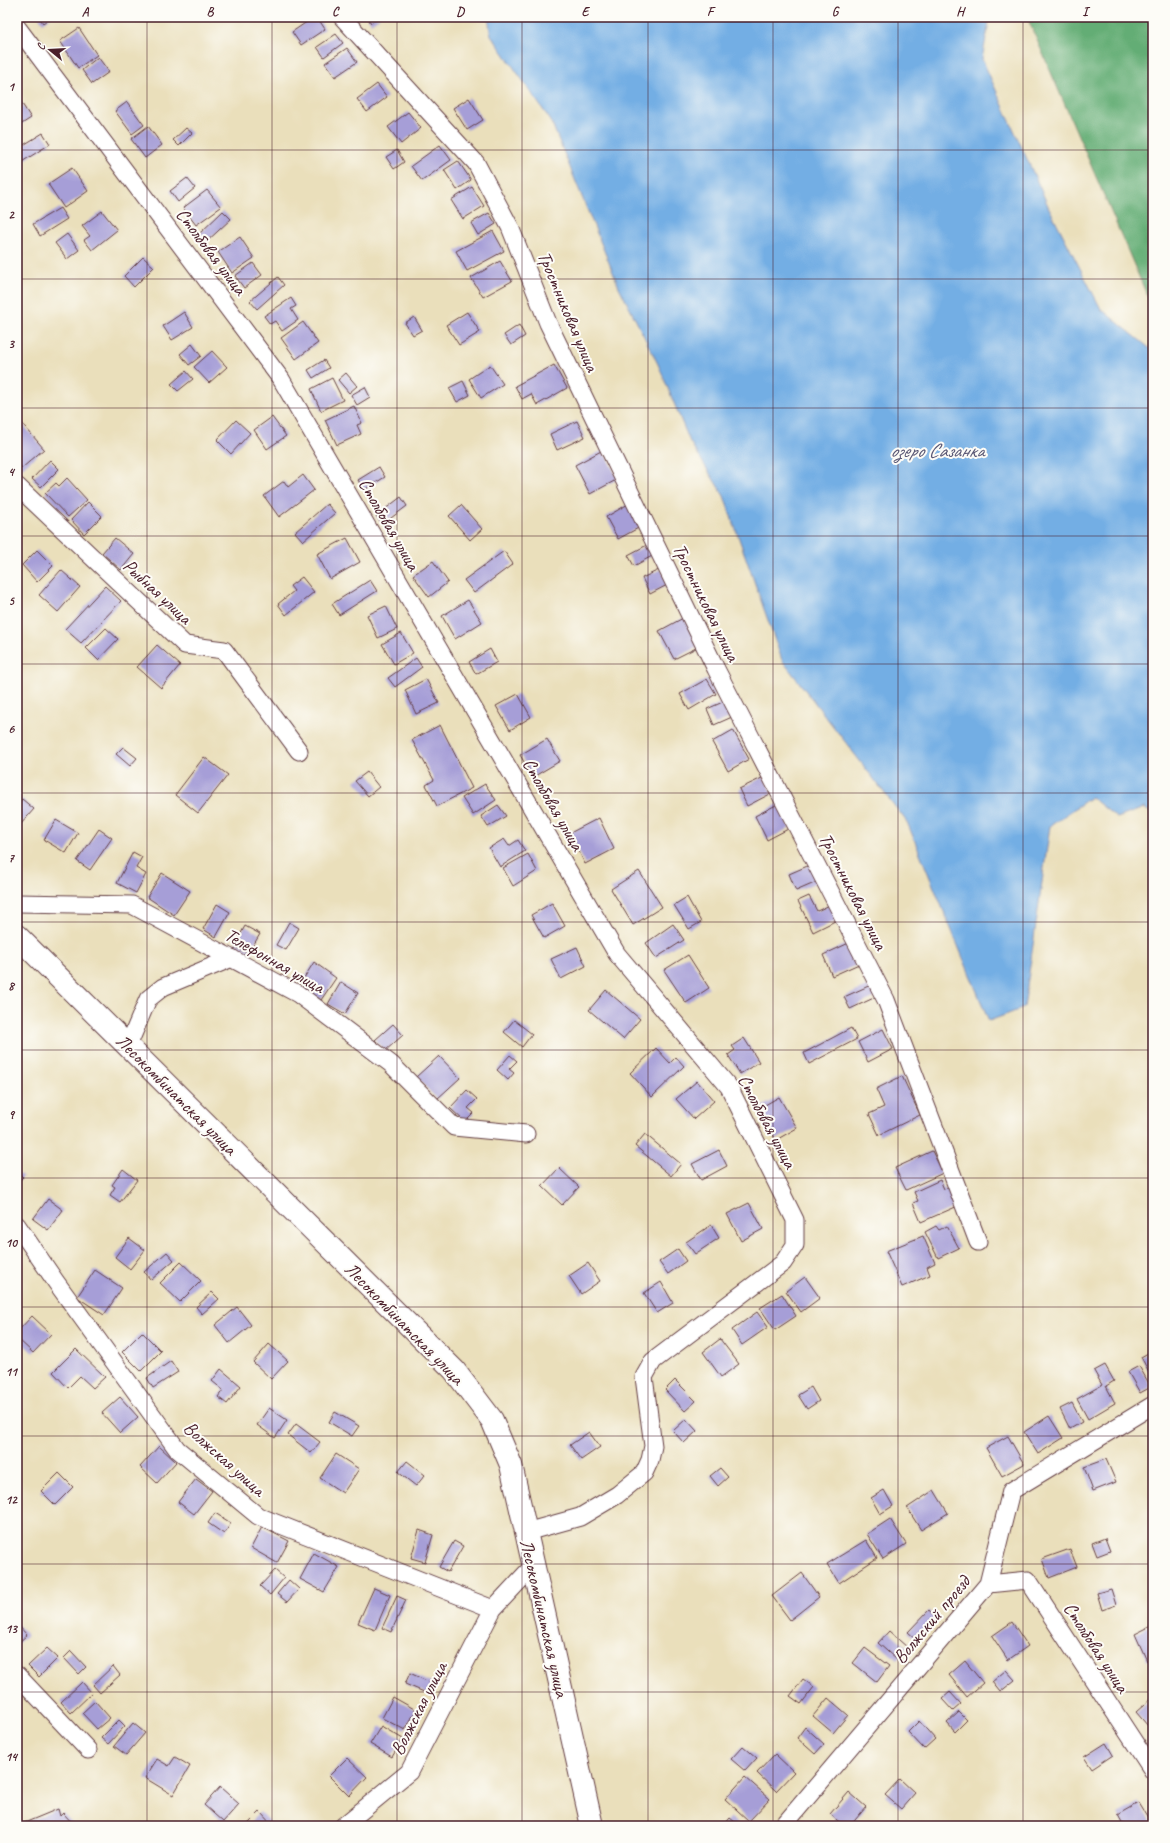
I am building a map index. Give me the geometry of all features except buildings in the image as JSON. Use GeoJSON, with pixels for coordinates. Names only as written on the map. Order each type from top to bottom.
{"type":"FeatureCollection","features":[{"type":"Feature","properties":{"kind":"street","name":"Тростниковая улица"},"geometry":{"type":"LineString","coordinates":[[342,17],[476,163],[510,227],[548,323],[716,669],[886,1000],[978,1242]]}},
{"type":"Feature","properties":{"kind":"street","name":"Столбовая улица"},"geometry":{"type":"LineString","coordinates":[[17,27],[281,379],[617,954],[730,1087],[795,1220],[795,1245],[783,1263],[653,1361],[644,1377],[653,1446],[650,1460],[644,1473],[617,1495],[580,1518],[526,1532]]}},
{"type":"Feature","properties":{"kind":"street","name":"Рыбная улица"},"geometry":{"type":"LineString","coordinates":[[17,486],[185,645],[224,650],[300,751]]}},
{"type":"Feature","properties":{"kind":"street","name":"Телефонная улица"},"geometry":{"type":"LineString","coordinates":[[17,903],[132,905],[298,994],[391,1064],[454,1127],[526,1134]]}},
{"type":"Feature","properties":{"kind":"street","name":"Лесокомбинатская улица"},"geometry":{"type":"LineString","coordinates":[[17,936],[454,1370],[492,1420],[511,1464],[592,1826]]}},
{"type":"Feature","properties":{"kind":"street"},"geometry":{"type":"LineString","coordinates":[[128,1046],[148,999],[163,987],[232,958]]}},
{"type":"Feature","properties":{"kind":"street","name":"Волжская улица"},"geometry":{"type":"LineString","coordinates":[[17,1225],[56,1282],[177,1450],[258,1516],[493,1609]]}},
{"type":"Feature","properties":{"kind":"street","name":"Волжский проезд"},"geometry":{"type":"LineString","coordinates":[[783,1826],[988,1584],[1011,1491],[1153,1405]]}},
{"type":"Feature","properties":{"kind":"street","name":"Волжская улица"},"geometry":{"type":"LineString","coordinates":[[343,1826],[409,1772],[493,1609],[534,1565]]}},
{"type":"Feature","properties":{"kind":"street","name":"Столбовая улица"},"geometry":{"type":"LineString","coordinates":[[988,1584],[1028,1580],[1153,1771]]}},
{"type":"Feature","properties":{"kind":"street"},"geometry":{"type":"LineString","coordinates":[[17,1675],[88,1750]]}},
{"type":"Feature","properties":{"kind":"green space"},"geometry":{"type":"Polygon","coordinates":[[[1027,17],[1153,17],[1153,309],[1027,17]]]}},
{"type":"Feature","properties":{"kind":"water","name":"озеро Сазанка"},"geometry":{"type":"Polygon","coordinates":[[[488,17],[990,17],[982,59],[1049,208],[1101,309],[1153,351],[1153,814],[1144,808],[1117,818],[1091,797],[1050,826],[1024,1008],[989,1021],[907,822],[782,660],[724,496],[690,442],[658,364],[619,287],[551,121],[491,35],[488,17]]]}}]}
